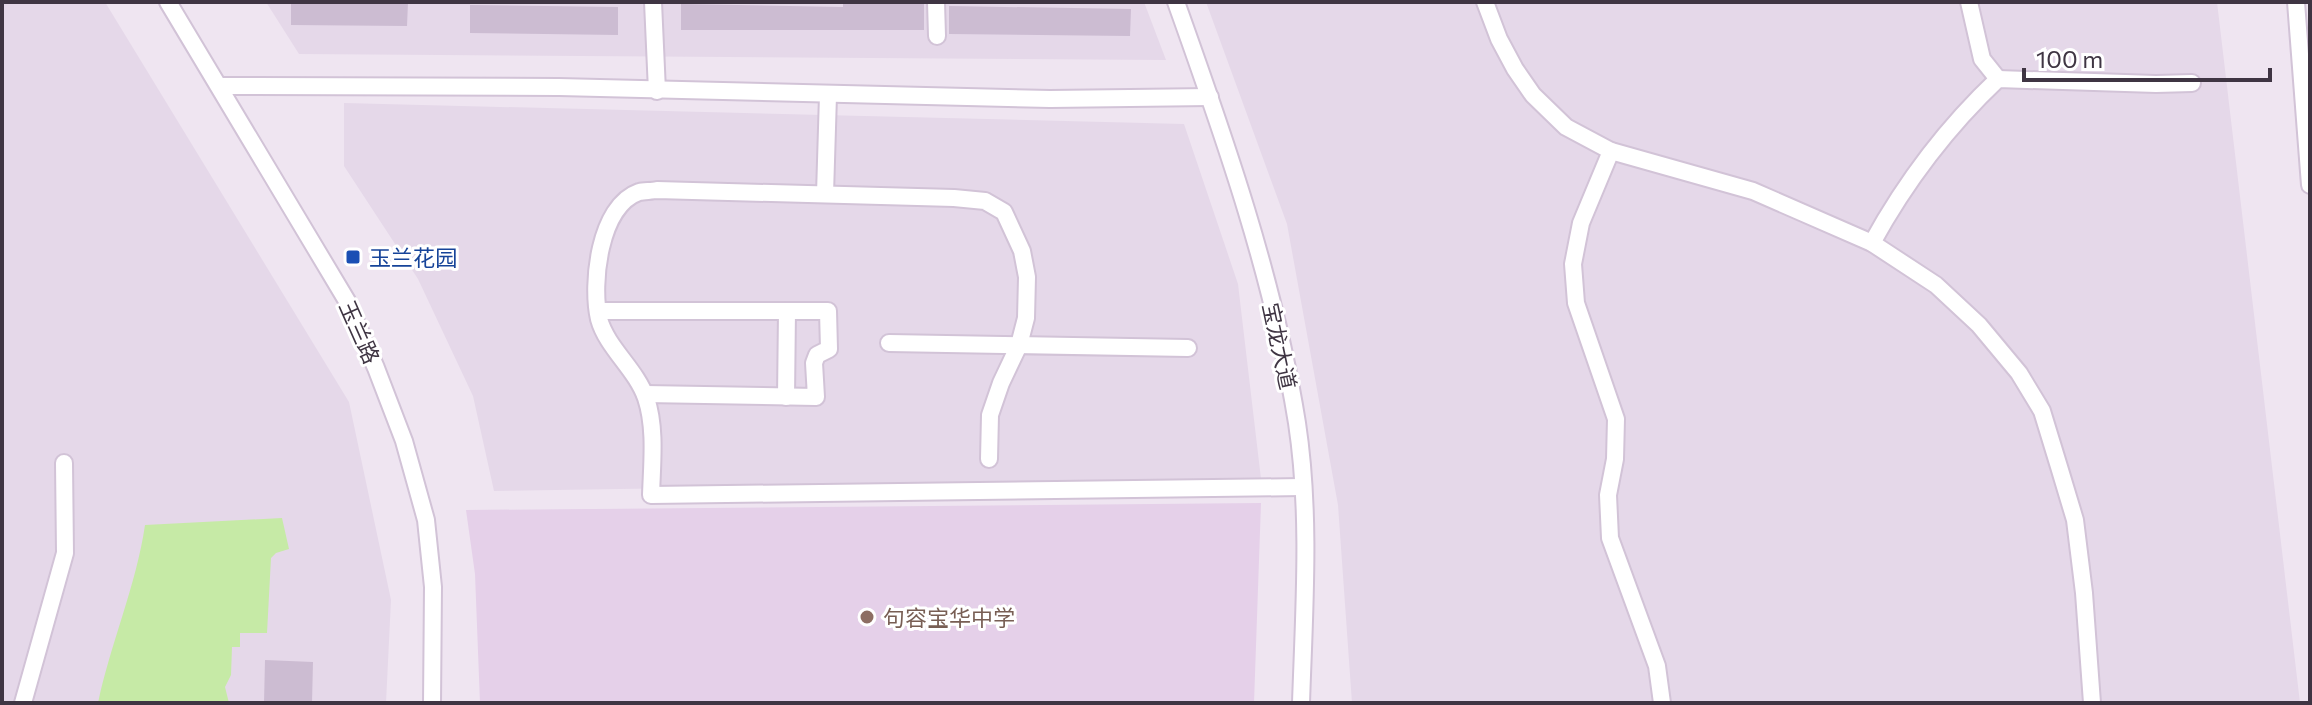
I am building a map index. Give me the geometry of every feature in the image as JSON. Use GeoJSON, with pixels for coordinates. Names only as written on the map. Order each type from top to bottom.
{"type":"FeatureCollection","features":[{"type":"Feature","properties":{"kind":"street","name":"玉兰路"},"geometry":{"type":"LineString","coordinates":[[168,2],[347,301],[404,441],[426,520],[433,587],[432,703]]}},
{"type":"Feature","properties":{"kind":"street"},"geometry":{"type":"LineString","coordinates":[[653,2],[657,91]]}},
{"type":"Feature","properties":{"kind":"street"},"geometry":{"type":"LineString","coordinates":[[936,2],[937,36]]}},
{"type":"Feature","properties":{"kind":"street","name":"宝龙大道"},"geometry":{"type":"LineString","coordinates":[[1176,2],[1210,97],[1264,273],[1297,424],[1305,542],[1301,703]]}},
{"type":"Feature","properties":{"kind":"street"},"geometry":{"type":"LineString","coordinates":[[1485,2],[1499,39],[1533,95],[1566,127],[1611,151],[1753,191],[1872,243],[1936,285],[1979,325],[2019,373],[2042,411],[2075,520],[2092,703]]}},
{"type":"Feature","properties":{"kind":"street"},"geometry":{"type":"LineString","coordinates":[[1969,2],[1982,59],[1998,79]]}},
{"type":"Feature","properties":{"kind":"street"},"geometry":{"type":"LineString","coordinates":[[2296,2],[2310,185]]}},
{"type":"Feature","properties":{"kind":"street"},"geometry":{"type":"LineString","coordinates":[[1872,243],[1896,199],[1924,159],[1998,79],[2192,83]]}},
{"type":"Feature","properties":{"kind":"street"},"geometry":{"type":"LineString","coordinates":[[220,86],[449,86],[1050,99],[1210,97]]}},
{"type":"Feature","properties":{"kind":"street"},"geometry":{"type":"LineString","coordinates":[[825,194],[828,95]]}},
{"type":"Feature","properties":{"kind":"street"},"geometry":{"type":"LineString","coordinates":[[1611,151],[1581,223],[1573,264],[1576,303],[1616,419],[1615,459],[1608,495],[1610,538],[1657,666],[1662,703]]}},
{"type":"Feature","properties":{"kind":"street"},"geometry":{"type":"LineString","coordinates":[[989,459],[990,415],[1019,345],[1026,318],[1027,277],[1022,251],[1004,212],[985,201],[954,198],[639,192],[627,199],[617,211],[597,259],[599,311],[608,338],[645,394],[652,419],[651,495],[1302,487]]}},
{"type":"Feature","properties":{"kind":"street"},"geometry":{"type":"LineString","coordinates":[[599,311],[828,311],[829,349],[817,355],[814,363],[816,397],[645,394]]}},
{"type":"Feature","properties":{"kind":"street"},"geometry":{"type":"LineString","coordinates":[[786,397],[787,311]]}},
{"type":"Feature","properties":{"kind":"street"},"geometry":{"type":"LineString","coordinates":[[889,343],[1188,348]]}},
{"type":"Feature","properties":{"kind":"street"},"geometry":{"type":"LineString","coordinates":[[23,703],[65,553],[64,463]]}},
{"type":"Feature","properties":{"kind":"shaded area"},"geometry":{"type":"Polygon","coordinates":[[[2,2],[105,2],[349,402],[391,600],[386,703],[2,703],[2,2]]]}},
{"type":"Feature","properties":{"kind":"shaded area"},"geometry":{"type":"Polygon","coordinates":[[[266,2],[1144,2],[1166,60],[299,54],[266,2]]]}},
{"type":"Feature","properties":{"kind":"shaded area"},"geometry":{"type":"Polygon","coordinates":[[[1206,2],[2217,2],[2300,703],[1352,703],[1338,505],[1287,224],[1206,2]]]}},
{"type":"Feature","properties":{"kind":"shaded area"},"geometry":{"type":"Polygon","coordinates":[[[344,103],[1184,124],[1238,284],[1261,479],[494,491],[473,396],[418,279],[344,166],[344,103]]]}},
{"type":"Feature","properties":{"kind":"shaded area","name":"句容宝华中学"},"geometry":{"type":"Polygon","coordinates":[[[1261,503],[1254,703],[480,703],[475,574],[466,510],[1261,503]]]}},
{"type":"Feature","properties":{"kind":"shaded area"},"geometry":{"type":"Polygon","coordinates":[[[282,518],[289,549],[271,558],[267,633],[240,633],[240,647],[232,647],[231,675],[225,687],[229,703],[98,703],[136,570],[145,525],[282,518]]]}},
{"type":"Feature","properties":{"kind":"building"},"geometry":{"type":"Polygon","coordinates":[[[291,2],[408,2],[407,26],[291,25],[291,2]]]}},
{"type":"Feature","properties":{"kind":"building"},"geometry":{"type":"Polygon","coordinates":[[[843,3],[924,4],[924,30],[681,30],[681,4],[843,7],[843,3]]]}},
{"type":"Feature","properties":{"kind":"building"},"geometry":{"type":"Polygon","coordinates":[[[470,5],[618,7],[618,35],[470,33],[470,5]]]}},
{"type":"Feature","properties":{"kind":"building"},"geometry":{"type":"Polygon","coordinates":[[[949,6],[1131,9],[1130,36],[949,34],[949,6]]]}},
{"type":"Feature","properties":{"kind":"building"},"geometry":{"type":"Polygon","coordinates":[[[265,660],[313,662],[312,703],[264,703],[265,660]]]}},
{"type":"Feature","properties":{"kind":"place","name":"玉兰花园"},"geometry":{"type":"Point","coordinates":[353,257]}},
{"type":"Feature","properties":{"kind":"place","name":"句容宝华中学"},"geometry":{"type":"Point","coordinates":[867,617]}}]}
